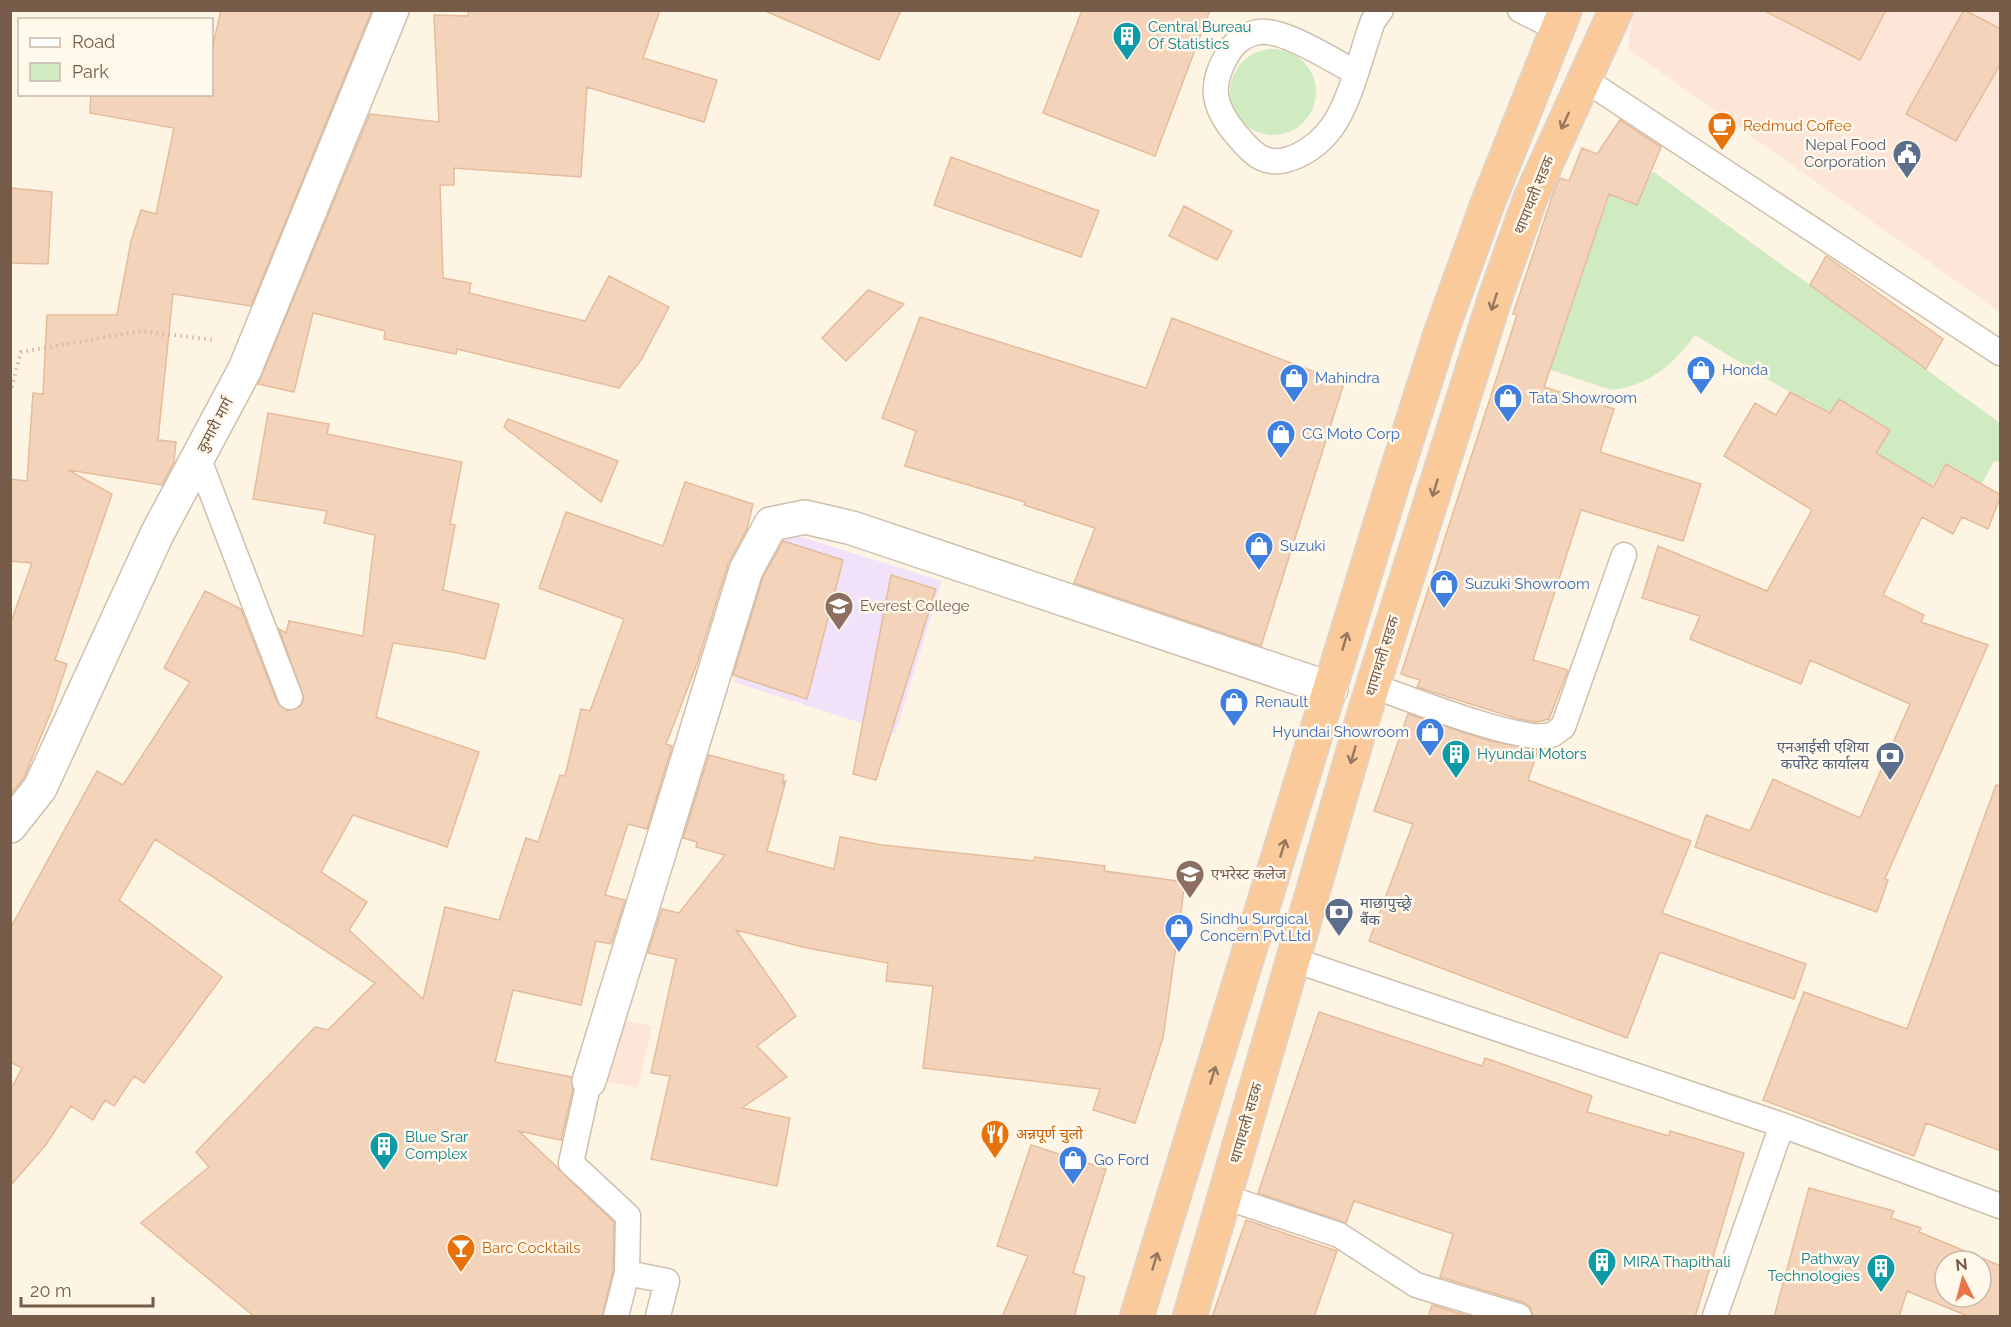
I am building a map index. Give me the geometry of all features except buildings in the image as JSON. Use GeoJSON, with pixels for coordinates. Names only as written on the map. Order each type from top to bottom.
{"type":"FeatureCollection","features":[{"type":"Feature","properties":{"kind":"highway","name":"थापाथली सडक"},"geometry":{"type":"LineString","coordinates":[[1190,1317],[1373,686],[1526,210],[1616,10]]}},
{"type":"Feature","properties":{"kind":"highway"},"geometry":{"type":"LineString","coordinates":[[1137,1317],[1440,335],[1487,205],[1561,19]]}},
{"type":"Feature","properties":{"kind":"street","name":"कुमारी मार्ग"},"geometry":{"type":"LineString","coordinates":[[10,826],[40,788],[157,534],[245,369],[392,10]]}},
{"type":"Feature","properties":{"kind":"street"},"geometry":{"type":"LineString","coordinates":[[589,1082],[746,570],[771,524],[806,517],[852,528],[1331,689]]}},
{"type":"Feature","properties":{"kind":"lane"},"geometry":{"type":"LineString","coordinates":[[1355,72],[1283,35],[1260,32],[1242,38],[1231,48],[1217,76],[1216,103],[1232,129],[1259,157],[1278,160],[1298,156],[1318,143],[1334,125],[1355,72],[1373,21],[1381,10]]}},
{"type":"Feature","properties":{"kind":"lane"},"geometry":{"type":"LineString","coordinates":[[1520,10],[1561,19]]}},
{"type":"Feature","properties":{"kind":"lane"},"geometry":{"type":"LineString","coordinates":[[1584,79],[2001,353]]}},
{"type":"Feature","properties":{"kind":"lane"},"geometry":{"type":"LineString","coordinates":[[198,457],[290,697]]}},
{"type":"Feature","properties":{"kind":"lane"},"geometry":{"type":"LineString","coordinates":[[1373,686],[1508,731],[1533,736],[1552,735],[1563,727],[1624,555]]}},
{"type":"Feature","properties":{"kind":"lane"},"geometry":{"type":"LineString","coordinates":[[1293,960],[1782,1125],[2001,1206]]}},
{"type":"Feature","properties":{"kind":"lane"},"geometry":{"type":"LineString","coordinates":[[589,1082],[571,1163],[628,1216],[627,1273],[616,1317]]}},
{"type":"Feature","properties":{"kind":"lane"},"geometry":{"type":"LineString","coordinates":[[1714,1317],[1782,1125]]}},
{"type":"Feature","properties":{"kind":"lane"},"geometry":{"type":"LineString","coordinates":[[1225,1197],[1339,1235],[1416,1285],[1520,1317]]}},
{"type":"Feature","properties":{"kind":"lane"},"geometry":{"type":"LineString","coordinates":[[627,1273],[667,1281],[657,1317]]}},
{"type":"Feature","properties":{"kind":"path"},"geometry":{"type":"LineString","coordinates":[[10,393],[21,352],[141,331],[213,338],[245,369]]}},
{"type":"Feature","properties":{"kind":"shaded area","name":"Nepal Food Corporation"},"geometry":{"type":"Polygon","coordinates":[[[1633,11],[2000,11],[2000,312],[1628,49],[1633,11]]]}},
{"type":"Feature","properties":{"kind":"shaded area","name":"Everest College"},"geometry":{"type":"Polygon","coordinates":[[[788,533],[942,581],[895,734],[734,682],[788,533]]]}},
{"type":"Feature","properties":{"kind":"shaded area"},"geometry":{"type":"Polygon","coordinates":[[[610,1017],[652,1026],[638,1088],[596,1079],[610,1017]]]}},
{"type":"Feature","properties":{"kind":"green space"},"geometry":{"type":"Polygon","coordinates":[[[1273,49],[1297,56],[1309,68],[1316,92],[1309,116],[1297,128],[1273,135],[1249,128],[1237,116],[1230,92],[1237,68],[1249,56],[1273,49]]]}},
{"type":"Feature","properties":{"kind":"green space"},"geometry":{"type":"Polygon","coordinates":[[[1654,172],[2000,423],[2000,462],[1994,461],[1982,484],[1946,464],[1931,486],[1876,453],[1890,429],[1839,399],[1830,413],[1806,398],[1804,401],[1695,335],[1659,372],[1625,388],[1611,390],[1527,362],[1563,330],[1609,195],[1637,205],[1650,174],[1654,172]]]}},
{"type":"Feature","properties":{"kind":"place","name":"Central Bureau Of Statistics"},"geometry":{"type":"Point","coordinates":[1127,62]}},
{"type":"Feature","properties":{"kind":"place","name":"Redmud Coffee"},"geometry":{"type":"Point","coordinates":[1722,152]}},
{"type":"Feature","properties":{"kind":"place","name":"Nepal Food Corporation"},"geometry":{"type":"Point","coordinates":[1907,180]}},
{"type":"Feature","properties":{"kind":"place","name":"Honda"},"geometry":{"type":"Point","coordinates":[1701,396]}},
{"type":"Feature","properties":{"kind":"place","name":"Mahindra"},"geometry":{"type":"Point","coordinates":[1294,404]}},
{"type":"Feature","properties":{"kind":"place","name":"Tata Showroom"},"geometry":{"type":"Point","coordinates":[1508,424]}},
{"type":"Feature","properties":{"kind":"place","name":"CG Moto Corp"},"geometry":{"type":"Point","coordinates":[1281,460]}},
{"type":"Feature","properties":{"kind":"place","name":"Suzuki"},"geometry":{"type":"Point","coordinates":[1259,572]}},
{"type":"Feature","properties":{"kind":"place","name":"Suzuki Showroom"},"geometry":{"type":"Point","coordinates":[1444,610]}},
{"type":"Feature","properties":{"kind":"place","name":"Everest College"},"geometry":{"type":"Point","coordinates":[839,632]}},
{"type":"Feature","properties":{"kind":"place","name":"Renault"},"geometry":{"type":"Point","coordinates":[1234,728]}},
{"type":"Feature","properties":{"kind":"place","name":"Hyundai Showroom"},"geometry":{"type":"Point","coordinates":[1430,758]}},
{"type":"Feature","properties":{"kind":"place","name":"Hyundai Motors"},"geometry":{"type":"Point","coordinates":[1456,780]}},
{"type":"Feature","properties":{"kind":"place","name":"एनआईसी एशिया कर्पोरेट कार्यालय"},"geometry":{"type":"Point","coordinates":[1890,782]}},
{"type":"Feature","properties":{"kind":"place","name":"एभरेस्ट कलेज"},"geometry":{"type":"Point","coordinates":[1190,900]}},
{"type":"Feature","properties":{"kind":"place","name":"माछापुच्छ्रे बैंक"},"geometry":{"type":"Point","coordinates":[1339,938]}},
{"type":"Feature","properties":{"kind":"place","name":"Sindhu Surgical Concern Pvt.Ltd"},"geometry":{"type":"Point","coordinates":[1179,954]}},
{"type":"Feature","properties":{"kind":"place","name":"अन्नपूर्ण चुलो"},"geometry":{"type":"Point","coordinates":[995,1160]}},
{"type":"Feature","properties":{"kind":"place","name":"Blue Srar Complex"},"geometry":{"type":"Point","coordinates":[384,1172]}},
{"type":"Feature","properties":{"kind":"place","name":"Go Ford"},"geometry":{"type":"Point","coordinates":[1073,1186]}},
{"type":"Feature","properties":{"kind":"place","name":"Barc Cocktails"},"geometry":{"type":"Point","coordinates":[461,1274]}},
{"type":"Feature","properties":{"kind":"place","name":"MIRA Thapithali"},"geometry":{"type":"Point","coordinates":[1602,1288]}},
{"type":"Feature","properties":{"kind":"place","name":"Pathway Technologies"},"geometry":{"type":"Point","coordinates":[1881,1294]}}]}
